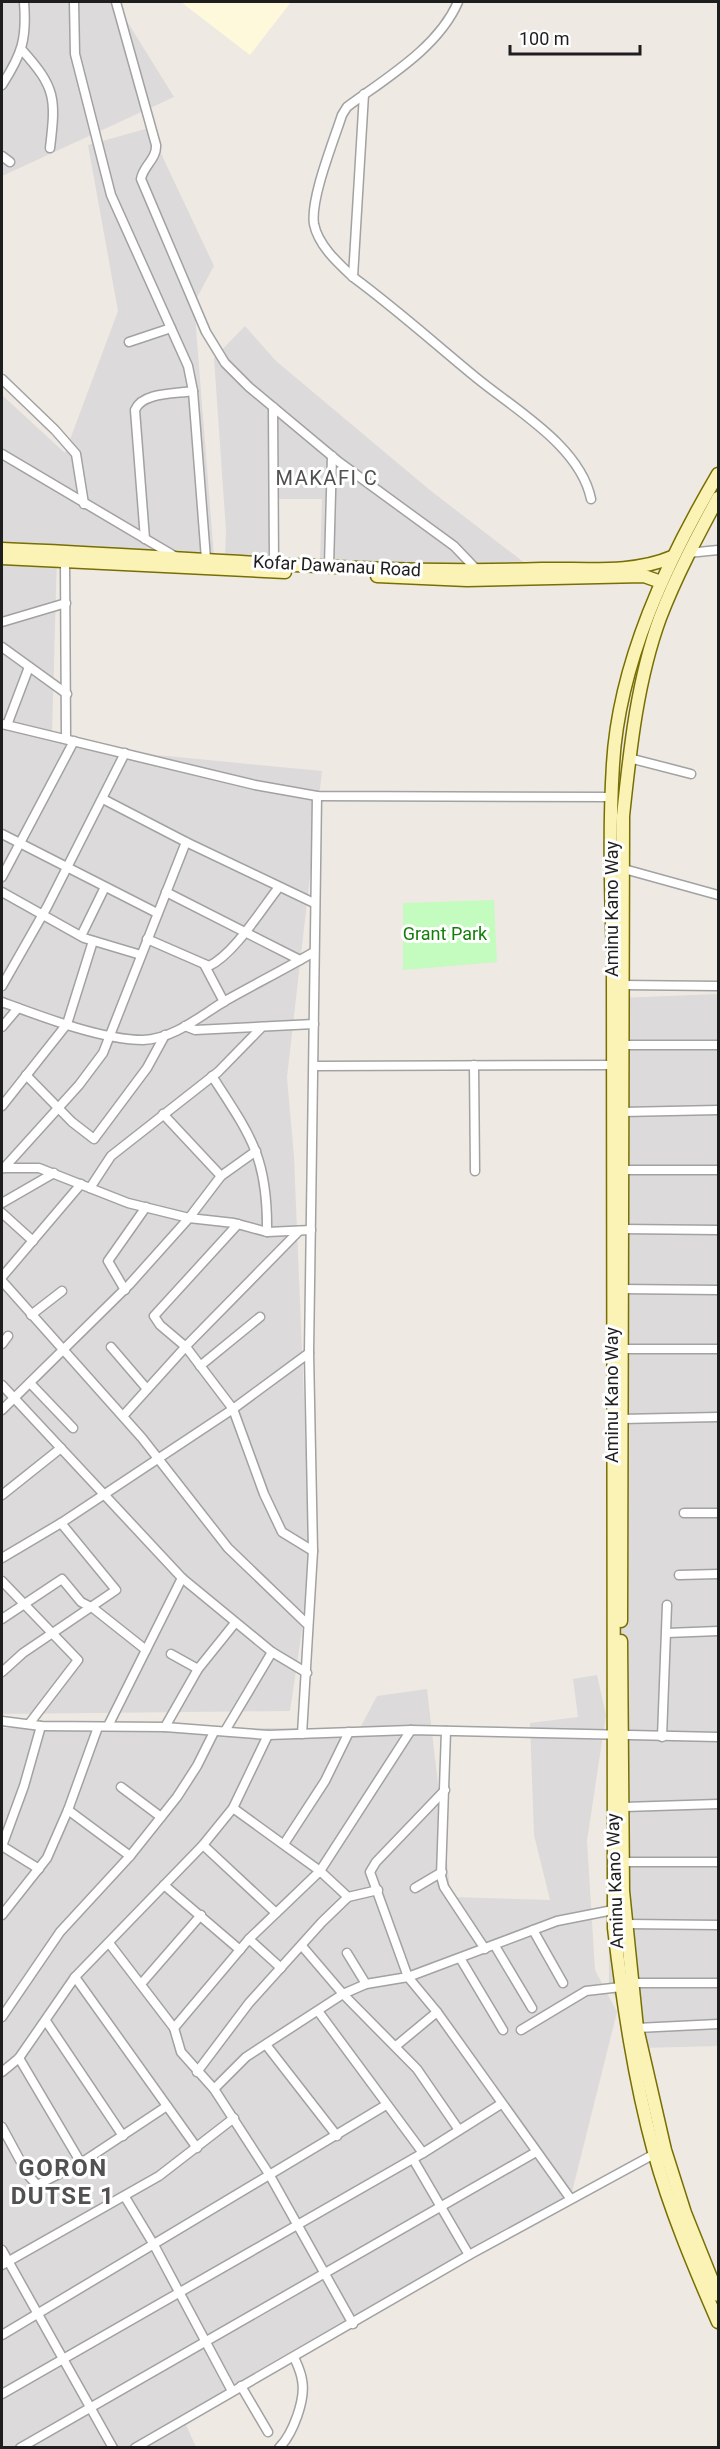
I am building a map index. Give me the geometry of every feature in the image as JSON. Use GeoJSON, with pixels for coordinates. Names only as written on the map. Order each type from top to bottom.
{"type":"FeatureCollection","features":[{"type":"Feature","properties":{"kind":"main road","name":"Aminu Kano Way"},"geometry":{"type":"LineString","coordinates":[[718,474],[672,557],[642,630],[625,695],[616,745],[610,877],[617,1065],[618,1736],[624,1807],[622,1862],[626,1924],[627,2028],[682,2234],[718,2322]]}},
{"type":"Feature","properties":{"kind":"main road","name":"Aminu Kano Way"},"geometry":{"type":"LineString","coordinates":[[718,498],[688,553],[656,631],[637,706],[623,816],[622,1045],[617,1065],[622,1112],[621,1419],[618,1736],[613,1910],[660,2151],[718,2295]]}},
{"type":"Feature","properties":{"kind":"main road","name":"Kofar Dawanau Road"},"geometry":{"type":"LineString","coordinates":[[2,549],[274,564],[478,571],[643,566],[672,557]]}},
{"type":"Feature","properties":{"kind":"main road","name":"Kofar Dawanau Road"},"geometry":{"type":"LineString","coordinates":[[2,558],[467,580],[644,576],[661,582]]}},
{"type":"Feature","properties":{"kind":"main road"},"geometry":{"type":"LineString","coordinates":[[616,745],[630,753]]}},
{"type":"Feature","properties":{"kind":"street"},"geometry":{"type":"LineString","coordinates":[[2,85],[22,50],[25,22],[24,2]]}},
{"type":"Feature","properties":{"kind":"street"},"geometry":{"type":"LineString","coordinates":[[74,2],[75,54],[111,195],[133,238],[151,286],[188,366],[193,391],[206,559]]}},
{"type":"Feature","properties":{"kind":"street"},"geometry":{"type":"LineString","coordinates":[[116,2],[156,145],[156,153],[141,179],[211,339],[233,373],[332,456],[454,546],[478,571]]}},
{"type":"Feature","properties":{"kind":"street"},"geometry":{"type":"LineString","coordinates":[[458,2],[441,29],[417,54],[347,107],[342,115],[322,180],[314,219],[324,244],[336,261],[353,277],[548,434],[587,484],[591,499]]}},
{"type":"Feature","properties":{"kind":"street"},"geometry":{"type":"LineString","coordinates":[[22,50],[48,81],[55,108],[50,148]]}},
{"type":"Feature","properties":{"kind":"street"},"geometry":{"type":"LineString","coordinates":[[353,277],[364,94]]}},
{"type":"Feature","properties":{"kind":"street"},"geometry":{"type":"LineString","coordinates":[[2,156],[10,162]]}},
{"type":"Feature","properties":{"kind":"street"},"geometry":{"type":"LineString","coordinates":[[129,342],[171,328]]}},
{"type":"Feature","properties":{"kind":"street"},"geometry":{"type":"LineString","coordinates":[[2,379],[55,430],[76,454],[84,504]]}},
{"type":"Feature","properties":{"kind":"street"},"geometry":{"type":"LineString","coordinates":[[145,539],[135,411],[140,402],[148,398],[193,391]]}},
{"type":"Feature","properties":{"kind":"street"},"geometry":{"type":"LineString","coordinates":[[273,407],[274,564]]}},
{"type":"Feature","properties":{"kind":"street"},"geometry":{"type":"LineString","coordinates":[[2,454],[176,557]]}},
{"type":"Feature","properties":{"kind":"street"},"geometry":{"type":"LineString","coordinates":[[329,566],[332,456]]}},
{"type":"Feature","properties":{"kind":"street"},"geometry":{"type":"LineString","coordinates":[[688,553],[718,550]]}},
{"type":"Feature","properties":{"kind":"street"},"geometry":{"type":"LineString","coordinates":[[2,877],[70,740],[65,562]]}},
{"type":"Feature","properties":{"kind":"street"},"geometry":{"type":"LineString","coordinates":[[2,622],[66,603]]}},
{"type":"Feature","properties":{"kind":"street"},"geometry":{"type":"LineString","coordinates":[[2,647],[67,694]]}},
{"type":"Feature","properties":{"kind":"street"},"geometry":{"type":"LineString","coordinates":[[29,667],[4,724],[255,785],[317,796],[613,797]]}},
{"type":"Feature","properties":{"kind":"street"},"geometry":{"type":"LineString","coordinates":[[2,986],[103,799],[124,753]]}},
{"type":"Feature","properties":{"kind":"street"},"geometry":{"type":"LineString","coordinates":[[630,753],[691,774]]}},
{"type":"Feature","properties":{"kind":"street"},"geometry":{"type":"LineString","coordinates":[[302,1734],[307,1673],[306,1623],[313,1551],[309,1353],[317,796]]}},
{"type":"Feature","properties":{"kind":"street"},"geometry":{"type":"LineString","coordinates":[[103,799],[186,842],[314,903]]}},
{"type":"Feature","properties":{"kind":"street"},"geometry":{"type":"LineString","coordinates":[[2,834],[157,913]]}},
{"type":"Feature","properties":{"kind":"street"},"geometry":{"type":"LineString","coordinates":[[3,1168],[93,1068],[112,1035],[186,842]]}},
{"type":"Feature","properties":{"kind":"street"},"geometry":{"type":"LineString","coordinates":[[624,869],[718,895]]}},
{"type":"Feature","properties":{"kind":"street"},"geometry":{"type":"LineString","coordinates":[[81,936],[105,887]]}},
{"type":"Feature","properties":{"kind":"street"},"geometry":{"type":"LineString","coordinates":[[206,966],[220,958],[244,932],[279,887]]}},
{"type":"Feature","properties":{"kind":"street"},"geometry":{"type":"LineString","coordinates":[[2,892],[41,916],[81,936],[141,955]]}},
{"type":"Feature","properties":{"kind":"street"},"geometry":{"type":"LineString","coordinates":[[166,892],[300,960]]}},
{"type":"Feature","properties":{"kind":"street"},"geometry":{"type":"LineString","coordinates":[[147,939],[206,966],[224,1002]]}},
{"type":"Feature","properties":{"kind":"street"},"geometry":{"type":"LineString","coordinates":[[2,1106],[67,1024],[93,941]]}},
{"type":"Feature","properties":{"kind":"street"},"geometry":{"type":"LineString","coordinates":[[2,1002],[67,1024],[143,1040],[165,1035],[185,1026],[314,952]]}},
{"type":"Feature","properties":{"kind":"street"},"geometry":{"type":"LineString","coordinates":[[622,985],[718,986]]}},
{"type":"Feature","properties":{"kind":"street"},"geometry":{"type":"LineString","coordinates":[[2,1027],[18,1008]]}},
{"type":"Feature","properties":{"kind":"street"},"geometry":{"type":"LineString","coordinates":[[185,1026],[195,1030],[314,1024]]}},
{"type":"Feature","properties":{"kind":"street"},"geometry":{"type":"LineString","coordinates":[[90,1188],[111,1156],[236,1056],[262,1028]]}},
{"type":"Feature","properties":{"kind":"street"},"geometry":{"type":"LineString","coordinates":[[26,1075],[91,1138],[96,1137],[147,1068],[165,1035]]}},
{"type":"Feature","properties":{"kind":"street"},"geometry":{"type":"LineString","coordinates":[[622,1045],[718,1045]]}},
{"type":"Feature","properties":{"kind":"street"},"geometry":{"type":"LineString","coordinates":[[474,1065],[474,1171]]}},
{"type":"Feature","properties":{"kind":"street"},"geometry":{"type":"LineString","coordinates":[[314,1066],[617,1065]]}},
{"type":"Feature","properties":{"kind":"street"},"geometry":{"type":"LineString","coordinates":[[212,1076],[250,1134],[256,1151],[267,1193],[267,1232]]}},
{"type":"Feature","properties":{"kind":"street"},"geometry":{"type":"LineString","coordinates":[[622,1112],[718,1110]]}},
{"type":"Feature","properties":{"kind":"street"},"geometry":{"type":"LineString","coordinates":[[163,1114],[221,1176]]}},
{"type":"Feature","properties":{"kind":"street"},"geometry":{"type":"LineString","coordinates":[[2,1410],[125,1290],[189,1218],[221,1176],[256,1151]]}},
{"type":"Feature","properties":{"kind":"street"},"geometry":{"type":"LineString","coordinates":[[3,1168],[34,1167],[146,1207],[189,1218],[238,1224],[267,1232],[311,1230]]}},
{"type":"Feature","properties":{"kind":"street"},"geometry":{"type":"LineString","coordinates":[[622,1170],[718,1170]]}},
{"type":"Feature","properties":{"kind":"street"},"geometry":{"type":"LineString","coordinates":[[2,1203],[54,1173]]}},
{"type":"Feature","properties":{"kind":"street"},"geometry":{"type":"LineString","coordinates":[[81,1184],[2,1279],[31,1315],[123,1416],[228,1548],[306,1623]]}},
{"type":"Feature","properties":{"kind":"street"},"geometry":{"type":"LineString","coordinates":[[125,1290],[108,1262],[146,1207]]}},
{"type":"Feature","properties":{"kind":"street"},"geometry":{"type":"LineString","coordinates":[[2,1213],[33,1241]]}},
{"type":"Feature","properties":{"kind":"street"},"geometry":{"type":"LineString","coordinates":[[238,1224],[155,1313],[160,1325],[186,1347],[233,1409],[264,1494],[282,1532],[313,1551]]}},
{"type":"Feature","properties":{"kind":"street"},"geometry":{"type":"LineString","coordinates":[[621,1229],[718,1230]]}},
{"type":"Feature","properties":{"kind":"street"},"geometry":{"type":"LineString","coordinates":[[123,1416],[186,1347],[299,1231]]}},
{"type":"Feature","properties":{"kind":"street"},"geometry":{"type":"LineString","coordinates":[[621,1289],[718,1290]]}},
{"type":"Feature","properties":{"kind":"street"},"geometry":{"type":"LineString","coordinates":[[31,1315],[62,1290]]}},
{"type":"Feature","properties":{"kind":"street"},"geometry":{"type":"LineString","coordinates":[[200,1366],[260,1317]]}},
{"type":"Feature","properties":{"kind":"street"},"geometry":{"type":"LineString","coordinates":[[2,1344],[8,1336]]}},
{"type":"Feature","properties":{"kind":"street"},"geometry":{"type":"LineString","coordinates":[[111,1347],[147,1389]]}},
{"type":"Feature","properties":{"kind":"street"},"geometry":{"type":"LineString","coordinates":[[621,1349],[718,1350]]}},
{"type":"Feature","properties":{"kind":"street"},"geometry":{"type":"LineString","coordinates":[[2,1558],[61,1523],[103,1493],[233,1409],[309,1353]]}},
{"type":"Feature","properties":{"kind":"street"},"geometry":{"type":"LineString","coordinates":[[30,1383],[73,1428]]}},
{"type":"Feature","properties":{"kind":"street"},"geometry":{"type":"LineString","coordinates":[[2,1385],[182,1578],[272,1652],[307,1673]]}},
{"type":"Feature","properties":{"kind":"street"},"geometry":{"type":"LineString","coordinates":[[621,1419],[718,1417]]}},
{"type":"Feature","properties":{"kind":"street"},"geometry":{"type":"LineString","coordinates":[[2,1496],[61,1448]]}},
{"type":"Feature","properties":{"kind":"street"},"geometry":{"type":"LineString","coordinates":[[684,1513],[718,1513]]}},
{"type":"Feature","properties":{"kind":"street"},"geometry":{"type":"LineString","coordinates":[[2,1672],[23,1653],[115,1593],[116,1588],[61,1523]]}},
{"type":"Feature","properties":{"kind":"street"},"geometry":{"type":"LineString","coordinates":[[679,1575],[718,1574]]}},
{"type":"Feature","properties":{"kind":"street"},"geometry":{"type":"LineString","coordinates":[[108,1726],[182,1578]]}},
{"type":"Feature","properties":{"kind":"street"},"geometry":{"type":"LineString","coordinates":[[2,1619],[62,1579],[81,1602],[93,1608],[146,1650]]}},
{"type":"Feature","properties":{"kind":"street"},"geometry":{"type":"LineString","coordinates":[[2,1581],[76,1658],[77,1663],[29,1724]]}},
{"type":"Feature","properties":{"kind":"street"},"geometry":{"type":"LineString","coordinates":[[662,1737],[667,1605]]}},
{"type":"Feature","properties":{"kind":"street"},"geometry":{"type":"LineString","coordinates":[[165,1727],[198,1669],[235,1623]]}},
{"type":"Feature","properties":{"kind":"street"},"geometry":{"type":"LineString","coordinates":[[667,1633],[718,1630]]}},
{"type":"Feature","properties":{"kind":"street"},"geometry":{"type":"LineString","coordinates":[[225,1731],[272,1652]]}},
{"type":"Feature","properties":{"kind":"street"},"geometry":{"type":"LineString","coordinates":[[171,1654],[198,1669]]}},
{"type":"Feature","properties":{"kind":"street"},"geometry":{"type":"LineString","coordinates":[[2,1721],[41,1726],[165,1727],[268,1735],[411,1730],[718,1737]]}},
{"type":"Feature","properties":{"kind":"street"},"geometry":{"type":"LineString","coordinates":[[39,1869],[2,1846],[24,1786],[41,1726]]}},
{"type":"Feature","properties":{"kind":"street"},"geometry":{"type":"LineString","coordinates":[[2,1915],[47,1858],[68,1810],[98,1726]]}},
{"type":"Feature","properties":{"kind":"street"},"geometry":{"type":"LineString","coordinates":[[174,2028],[249,1939],[320,1870],[411,1730]]}},
{"type":"Feature","properties":{"kind":"street"},"geometry":{"type":"LineString","coordinates":[[446,1731],[441,1872],[444,1887],[485,1949]]}},
{"type":"Feature","properties":{"kind":"street"},"geometry":{"type":"LineString","coordinates":[[2,2017],[60,1932],[130,1856],[186,1784],[214,1732]]}},
{"type":"Feature","properties":{"kind":"street"},"geometry":{"type":"LineString","coordinates":[[284,1844],[326,1780],[350,1732]]}},
{"type":"Feature","properties":{"kind":"street"},"geometry":{"type":"LineString","coordinates":[[2,2072],[19,2058],[75,1977],[203,1845],[233,1808],[268,1735]]}},
{"type":"Feature","properties":{"kind":"street"},"geometry":{"type":"LineString","coordinates":[[121,1787],[161,1817]]}},
{"type":"Feature","properties":{"kind":"street"},"geometry":{"type":"LineString","coordinates":[[445,1790],[370,1872],[408,1977],[437,2012],[570,2198]]}},
{"type":"Feature","properties":{"kind":"street"},"geometry":{"type":"LineString","coordinates":[[624,1807],[718,1804]]}},
{"type":"Feature","properties":{"kind":"street"},"geometry":{"type":"LineString","coordinates":[[233,1808],[320,1870],[348,1897]]}},
{"type":"Feature","properties":{"kind":"street"},"geometry":{"type":"LineString","coordinates":[[68,1810],[130,1856]]}},
{"type":"Feature","properties":{"kind":"street"},"geometry":{"type":"LineString","coordinates":[[203,1845],[276,1913]]}},
{"type":"Feature","properties":{"kind":"street"},"geometry":{"type":"LineString","coordinates":[[622,1862],[718,1862]]}},
{"type":"Feature","properties":{"kind":"street"},"geometry":{"type":"LineString","coordinates":[[416,1888],[441,1872]]}},
{"type":"Feature","properties":{"kind":"street"},"geometry":{"type":"LineString","coordinates":[[164,1885],[240,1950]]}},
{"type":"Feature","properties":{"kind":"street"},"geometry":{"type":"LineString","coordinates":[[197,2072],[249,2003],[348,1897],[378,1890]]}},
{"type":"Feature","properties":{"kind":"street"},"geometry":{"type":"LineString","coordinates":[[214,2090],[241,2061],[343,1994],[366,1984],[408,1977],[557,1921],[613,1910]]}},
{"type":"Feature","properties":{"kind":"street"},"geometry":{"type":"LineString","coordinates":[[141,1984],[201,1915]]}},
{"type":"Feature","properties":{"kind":"street"},"geometry":{"type":"LineString","coordinates":[[626,1924],[718,1925]]}},
{"type":"Feature","properties":{"kind":"street"},"geometry":{"type":"LineString","coordinates":[[533,1930],[563,1983]]}},
{"type":"Feature","properties":{"kind":"street"},"geometry":{"type":"LineString","coordinates":[[249,1939],[281,1968]]}},
{"type":"Feature","properties":{"kind":"street"},"geometry":{"type":"LineString","coordinates":[[109,1943],[174,2028],[177,2044],[234,2118],[269,2174],[352,2324]]}},
{"type":"Feature","properties":{"kind":"street"},"geometry":{"type":"LineString","coordinates":[[302,1946],[343,1994],[417,2069],[459,2130]]}},
{"type":"Feature","properties":{"kind":"street"},"geometry":{"type":"LineString","coordinates":[[495,1946],[532,2008]]}},
{"type":"Feature","properties":{"kind":"street"},"geometry":{"type":"LineString","coordinates":[[347,1953],[366,1984]]}},
{"type":"Feature","properties":{"kind":"street"},"geometry":{"type":"LineString","coordinates":[[460,1958],[503,2031]]}},
{"type":"Feature","properties":{"kind":"street"},"geometry":{"type":"LineString","coordinates":[[75,1977],[197,2148]]}},
{"type":"Feature","properties":{"kind":"street"},"geometry":{"type":"LineString","coordinates":[[521,2030],[586,1991],[626,1985],[718,1983]]}},
{"type":"Feature","properties":{"kind":"street"},"geometry":{"type":"LineString","coordinates":[[318,2011],[423,2153]]}},
{"type":"Feature","properties":{"kind":"street"},"geometry":{"type":"LineString","coordinates":[[396,2046],[437,2012]]}},
{"type":"Feature","properties":{"kind":"street"},"geometry":{"type":"LineString","coordinates":[[46,2021],[123,2136]]}},
{"type":"Feature","properties":{"kind":"street"},"geometry":{"type":"LineString","coordinates":[[637,2028],[718,2024]]}},
{"type":"Feature","properties":{"kind":"street"},"geometry":{"type":"LineString","coordinates":[[267,2046],[337,2136]]}},
{"type":"Feature","properties":{"kind":"street"},"geometry":{"type":"LineString","coordinates":[[19,2058],[81,2163]]}},
{"type":"Feature","properties":{"kind":"street"},"geometry":{"type":"LineString","coordinates":[[2,2394],[61,2358],[413,2159],[501,2104]]}},
{"type":"Feature","properties":{"kind":"street"},"geometry":{"type":"LineString","coordinates":[[2,2335],[386,2105]]}},
{"type":"Feature","properties":{"kind":"street"},"geometry":{"type":"LineString","coordinates":[[2,2127],[34,2184],[41,2184],[81,2163],[167,2106]]}},
{"type":"Feature","properties":{"kind":"street"},"geometry":{"type":"LineString","coordinates":[[5,2263],[125,2197],[197,2148],[234,2118]]}},
{"type":"Feature","properties":{"kind":"street"},"geometry":{"type":"LineString","coordinates":[[135,2448],[469,2255],[660,2151]]}},
{"type":"Feature","properties":{"kind":"street"},"geometry":{"type":"LineString","coordinates":[[20,2448],[322,2272],[536,2152]]}},
{"type":"Feature","properties":{"kind":"street"},"geometry":{"type":"LineString","coordinates":[[413,2159],[469,2255]]}},
{"type":"Feature","properties":{"kind":"street"},"geometry":{"type":"LineString","coordinates":[[125,2197],[232,2391]]}},
{"type":"Feature","properties":{"kind":"street"},"geometry":{"type":"LineString","coordinates":[[2,2250],[5,2263],[38,2314],[113,2448]]}},
{"type":"Feature","properties":{"kind":"street"},"geometry":{"type":"LineString","coordinates":[[279,2448],[289,2433],[303,2394],[302,2379],[294,2357]]}},
{"type":"Feature","properties":{"kind":"street"},"geometry":{"type":"LineString","coordinates":[[241,2386],[268,2432]]}},
{"type":"Feature","properties":{"kind":"shaded area"},"geometry":{"type":"Polygon","coordinates":[[[2,2],[115,2],[174,97],[2,176],[2,2]]]}},
{"type":"Feature","properties":{"kind":"shaded area"},"geometry":{"type":"Polygon","coordinates":[[[181,2],[291,2],[250,55],[181,2]]]}},
{"type":"Feature","properties":{"kind":"shaded area"},"geometry":{"type":"Polygon","coordinates":[[[149,128],[214,266],[194,303],[214,557],[57,556],[52,733],[156,755],[322,771],[287,1077],[294,1157],[311,1569],[290,1711],[2,1714],[2,395],[65,453],[118,311],[88,145],[149,128]]]}},
{"type":"Feature","properties":{"kind":"shaded area"},"geometry":{"type":"Polygon","coordinates":[[[245,326],[276,361],[431,491],[530,567],[320,563],[322,499],[270,499],[268,558],[225,558],[226,531],[214,358],[245,326]]]}},
{"type":"Feature","properties":{"kind":"shaded area"},"geometry":{"type":"Polygon","coordinates":[[[718,994],[718,2046],[641,2048],[609,1984],[608,1724],[618,998],[718,994]]]}},
{"type":"Feature","properties":{"kind":"shaded area"},"geometry":{"type":"Polygon","coordinates":[[[597,1675],[606,1715],[587,1841],[595,1970],[617,2012],[569,2204],[182,2416],[196,2447],[2,2447],[2,1728],[360,1728],[377,1696],[427,1689],[451,1897],[550,1900],[534,1835],[530,1723],[578,1717],[573,1679],[597,1675]]]}},
{"type":"Feature","properties":{"kind":"green space","name":"Grant Park"},"geometry":{"type":"Polygon","coordinates":[[[494,900],[497,962],[403,970],[403,903],[494,900]]]}},
{"type":"Feature","properties":{"kind":"district","name":"MAKAFI C"},"geometry":{"type":"Point","coordinates":[327,478]}},
{"type":"Feature","properties":{"kind":"district","name":"GORON DUTSE 1"},"geometry":{"type":"Point","coordinates":[63,2182]}}]}
